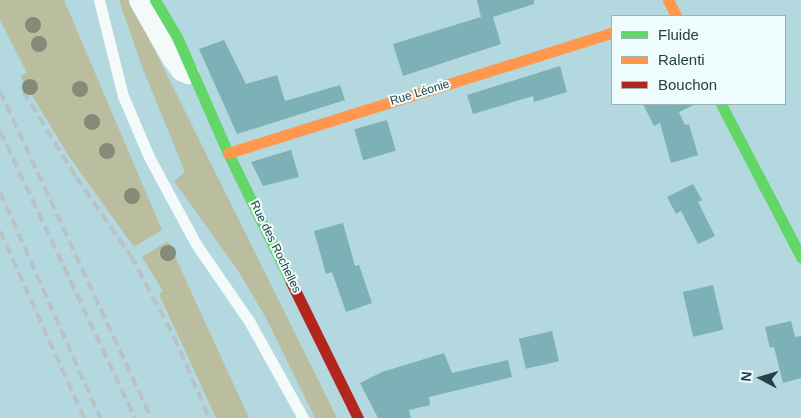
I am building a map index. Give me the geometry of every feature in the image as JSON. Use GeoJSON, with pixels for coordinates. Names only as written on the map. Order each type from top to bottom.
{"type":"FeatureCollection","features":[{"type":"Feature","properties":{"kind":"street","name":"Rue des Rochelles"},"geometry":{"type":"LineString","coordinates":[[139,0],[172,58],[181,70],[194,78]]}},
{"type":"Feature","properties":{"kind":"street","name":"Rue des Rochelles"},"geometry":{"type":"LineString","coordinates":[[155,0],[177,37],[228,153],[358,418]]}},
{"type":"Feature","properties":{"kind":"street","name":"Rue Léonie"},"geometry":{"type":"LineString","coordinates":[[228,153],[611,33]]}},
{"type":"Feature","properties":{"kind":"street"},"geometry":{"type":"LineString","coordinates":[[722,105],[801,257]]}},
{"type":"Feature","properties":{"kind":"lane"},"geometry":{"type":"LineString","coordinates":[[99,0],[123,96],[149,156],[196,244],[249,321],[303,418]]}},
{"type":"Feature","properties":{"kind":"green space"},"geometry":{"type":"Polygon","coordinates":[[[0,0],[64,0],[162,230],[134,247],[70,158],[20,76],[27,73],[0,20],[0,0]]]}},
{"type":"Feature","properties":{"kind":"green space"},"geometry":{"type":"Polygon","coordinates":[[[119,0],[130,0],[337,418],[315,418],[266,318],[237,269],[174,181],[185,172],[142,67],[119,0]]]}},
{"type":"Feature","properties":{"kind":"green space"},"geometry":{"type":"Polygon","coordinates":[[[168,241],[249,418],[216,418],[159,294],[163,291],[142,257],[168,241]]]}},
{"type":"Feature","properties":{"kind":"building"},"geometry":{"type":"Polygon","coordinates":[[[477,0],[534,0],[534,4],[493,17],[501,44],[403,76],[393,44],[481,17],[477,0]]]}},
{"type":"Feature","properties":{"kind":"building"},"geometry":{"type":"Polygon","coordinates":[[[224,40],[246,84],[277,75],[285,101],[340,85],[345,100],[237,134],[199,49],[224,40]]]}},
{"type":"Feature","properties":{"kind":"building"},"geometry":{"type":"Polygon","coordinates":[[[560,66],[567,92],[534,102],[533,96],[473,114],[467,95],[560,66]]]}},
{"type":"Feature","properties":{"kind":"building"},"geometry":{"type":"Polygon","coordinates":[[[644,105],[694,105],[679,112],[685,125],[689,124],[698,155],[671,163],[660,123],[654,126],[644,105]]]}},
{"type":"Feature","properties":{"kind":"building"},"geometry":{"type":"Polygon","coordinates":[[[387,120],[396,151],[363,160],[354,129],[387,120]]]}},
{"type":"Feature","properties":{"kind":"building"},"geometry":{"type":"Polygon","coordinates":[[[291,150],[299,177],[263,186],[251,162],[291,150]]]}},
{"type":"Feature","properties":{"kind":"building"},"geometry":{"type":"Polygon","coordinates":[[[693,184],[702,200],[698,202],[715,236],[698,244],[681,211],[676,214],[667,197],[693,184]]]}},
{"type":"Feature","properties":{"kind":"building"},"geometry":{"type":"Polygon","coordinates":[[[343,223],[355,266],[359,265],[372,303],[346,312],[332,272],[326,274],[314,231],[343,223]]]}},
{"type":"Feature","properties":{"kind":"building"},"geometry":{"type":"Polygon","coordinates":[[[713,285],[723,330],[693,337],[683,292],[713,285]]]}},
{"type":"Feature","properties":{"kind":"building"},"geometry":{"type":"Polygon","coordinates":[[[791,321],[795,337],[801,336],[801,378],[783,383],[774,347],[770,348],[765,327],[791,321]]]}},
{"type":"Feature","properties":{"kind":"building"},"geometry":{"type":"Polygon","coordinates":[[[552,331],[559,361],[526,369],[519,339],[552,331]]]}},
{"type":"Feature","properties":{"kind":"building"},"geometry":{"type":"Polygon","coordinates":[[[444,353],[452,373],[508,360],[512,377],[429,397],[430,405],[409,410],[411,418],[378,418],[360,383],[382,372],[444,353]]]}},
{"type":"Feature","properties":{"kind":"railway"},"geometry":{"type":"LineString","coordinates":[[0,91],[151,418]]}},
{"type":"Feature","properties":{"kind":"railway"},"geometry":{"type":"LineString","coordinates":[[23,91],[76,177],[131,256],[174,337],[209,418]]}},
{"type":"Feature","properties":{"kind":"railway"},"geometry":{"type":"LineString","coordinates":[[0,131],[135,418]]}},
{"type":"Feature","properties":{"kind":"railway"},"geometry":{"type":"LineString","coordinates":[[0,192],[100,418]]}},
{"type":"Feature","properties":{"kind":"railway"},"geometry":{"type":"LineString","coordinates":[[0,231],[84,418]]}},
{"type":"Feature","properties":{"kind":"traffic: fast"},"geometry":{"type":"LineString","coordinates":[[155,0],[177,37],[228,153],[291,282]]}},
{"type":"Feature","properties":{"kind":"traffic: fast"},"geometry":{"type":"LineString","coordinates":[[722,105],[801,257]]}},
{"type":"Feature","properties":{"kind":"traffic: slow"},"geometry":{"type":"LineString","coordinates":[[668,0],[676,15]]}},
{"type":"Feature","properties":{"kind":"traffic: slow"},"geometry":{"type":"LineString","coordinates":[[228,153],[611,33]]}},
{"type":"Feature","properties":{"kind":"traffic: jam"},"geometry":{"type":"LineString","coordinates":[[291,282],[358,418]]}}]}
